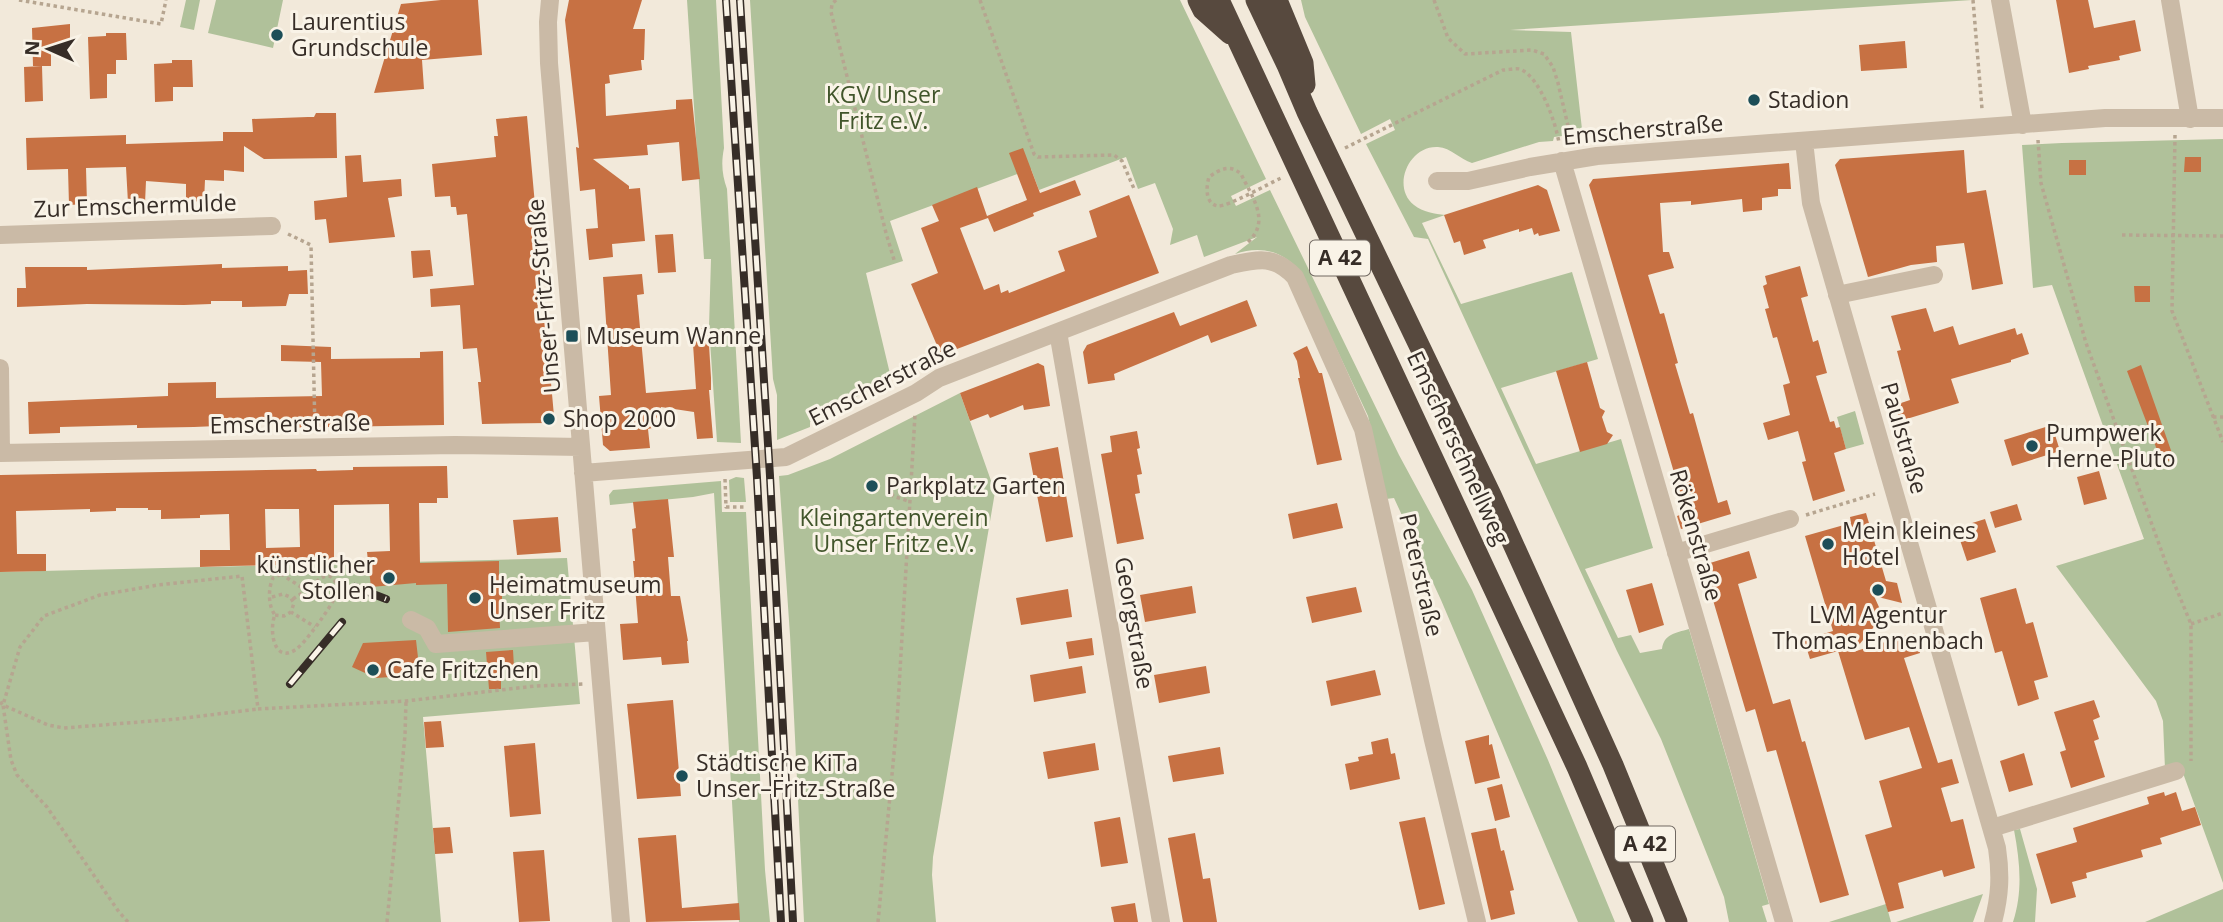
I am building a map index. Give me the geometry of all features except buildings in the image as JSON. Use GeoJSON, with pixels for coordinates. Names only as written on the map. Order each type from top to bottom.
{"type":"FeatureCollection","features":[{"type":"Feature","properties":{"kind":"highway"},"geometry":{"type":"LineString","coordinates":[[1198,0],[1203,10],[1239,43]]}},
{"type":"Feature","properties":{"kind":"highway","name":"Emscherschnellweg"},"geometry":{"type":"LineString","coordinates":[[1219,0],[1577,767],[1643,922]]}},
{"type":"Feature","properties":{"kind":"highway","name":"Emscherschnellweg"},"geometry":{"type":"LineString","coordinates":[[1256,0],[1491,495],[1613,765],[1677,922]]}},
{"type":"Feature","properties":{"kind":"highway"},"geometry":{"type":"LineString","coordinates":[[1277,0],[1303,63],[1307,112]]}},
{"type":"Feature","properties":{"kind":"street","name":"Unser-Fritz-Straße"},"geometry":{"type":"LineString","coordinates":[[550,0],[547,30],[549,63],[621,922]]}},
{"type":"Feature","properties":{"kind":"street"},"geometry":{"type":"LineString","coordinates":[[2000,0],[2030,124]]}},
{"type":"Feature","properties":{"kind":"street"},"geometry":{"type":"LineString","coordinates":[[2170,0],[2183,119]]}},
{"type":"Feature","properties":{"kind":"street","name":"Emscherstraße"},"geometry":{"type":"LineString","coordinates":[[1437,181],[1468,181],[1568,160],[1804,141],[2105,118],[2223,118]]}},
{"type":"Feature","properties":{"kind":"street","name":"Paulstraße"},"geometry":{"type":"LineString","coordinates":[[1804,141],[1811,203],[1992,828],[2001,872],[1999,900],[1993,922]]}},
{"type":"Feature","properties":{"kind":"street","name":"Rökenstraße"},"geometry":{"type":"LineString","coordinates":[[1568,160],[1676,554],[1784,922]]}},
{"type":"Feature","properties":{"kind":"street","name":"Zur Emschermulde"},"geometry":{"type":"LineString","coordinates":[[0,235],[272,226]]}},
{"type":"Feature","properties":{"kind":"street","name":"Emscherstraße"},"geometry":{"type":"LineString","coordinates":[[583,472],[786,457],[916,393],[939,378],[1231,265],[1258,259],[1271,261]]}},
{"type":"Feature","properties":{"kind":"street","name":"Peterstraße"},"geometry":{"type":"LineString","coordinates":[[1271,261],[1284,266],[1295,277],[1363,429],[1477,922]]}},
{"type":"Feature","properties":{"kind":"street"},"geometry":{"type":"LineString","coordinates":[[1837,295],[1934,275]]}},
{"type":"Feature","properties":{"kind":"street","name":"Georgstraße"},"geometry":{"type":"LineString","coordinates":[[1058,332],[1161,922]]}},
{"type":"Feature","properties":{"kind":"street"},"geometry":{"type":"LineString","coordinates":[[0,368],[1,453]]}},
{"type":"Feature","properties":{"kind":"street","name":"Emscherstraße"},"geometry":{"type":"LineString","coordinates":[[1,453],[455,445],[581,447]]}},
{"type":"Feature","properties":{"kind":"street"},"geometry":{"type":"LineString","coordinates":[[1676,554],[1790,519]]}},
{"type":"Feature","properties":{"kind":"street"},"geometry":{"type":"LineString","coordinates":[[411,620],[427,628],[436,644],[596,632]]}},
{"type":"Feature","properties":{"kind":"street"},"geometry":{"type":"LineString","coordinates":[[1992,828],[2176,771]]}},
{"type":"Feature","properties":{"kind":"path"},"geometry":{"type":"LineString","coordinates":[[19,0],[161,24],[166,0]]}},
{"type":"Feature","properties":{"kind":"path"},"geometry":{"type":"LineString","coordinates":[[836,0],[831,12],[895,262]]}},
{"type":"Feature","properties":{"kind":"path"},"geometry":{"type":"LineString","coordinates":[[980,0],[1034,154],[1038,158],[1114,155],[1122,161],[1135,191]]}},
{"type":"Feature","properties":{"kind":"path"},"geometry":{"type":"LineString","coordinates":[[1434,0],[1448,38],[1465,54],[1532,50],[1544,54],[1553,67],[1563,99],[1568,160]]}},
{"type":"Feature","properties":{"kind":"path"},"geometry":{"type":"LineString","coordinates":[[1973,0],[1983,128]]}},
{"type":"Feature","properties":{"kind":"path"},"geometry":{"type":"LineString","coordinates":[[1393,124],[1503,70],[1518,68],[1529,75],[1538,87],[1557,131]]}},
{"type":"Feature","properties":{"kind":"path"},"geometry":{"type":"LineString","coordinates":[[2183,119],[2174,235],[2172,311],[2223,442]]}},
{"type":"Feature","properties":{"kind":"path"},"geometry":{"type":"LineString","coordinates":[[2030,124],[2041,183],[2086,343],[2167,566],[2191,624],[2191,765],[2176,771]]}},
{"type":"Feature","properties":{"kind":"path"},"geometry":{"type":"LineString","coordinates":[[1234,201],[1223,206],[1211,203],[1207,191],[1209,177],[1229,168],[1236,169],[1241,174],[1259,214],[1260,224],[1257,233],[1244,244]]}},
{"type":"Feature","properties":{"kind":"path"},"geometry":{"type":"LineString","coordinates":[[272,226],[312,245],[316,448]]}},
{"type":"Feature","properties":{"kind":"path"},"geometry":{"type":"LineString","coordinates":[[2122,235],[2223,236]]}},
{"type":"Feature","properties":{"kind":"path"},"geometry":{"type":"LineString","coordinates":[[878,922],[897,722],[916,393]]}},
{"type":"Feature","properties":{"kind":"path"},"geometry":{"type":"LineString","coordinates":[[2213,417],[2223,417]]}},
{"type":"Feature","properties":{"kind":"path"},"geometry":{"type":"LineString","coordinates":[[887,480],[893,496],[911,502]]}},
{"type":"Feature","properties":{"kind":"path"},"geometry":{"type":"LineString","coordinates":[[1790,519],[1893,489]]}},
{"type":"Feature","properties":{"kind":"path"},"geometry":{"type":"LineString","coordinates":[[726,493],[726,507],[746,507]]}},
{"type":"Feature","properties":{"kind":"path"},"geometry":{"type":"LineString","coordinates":[[291,612],[282,617],[275,615],[271,607],[271,582],[279,574],[308,589]]}},
{"type":"Feature","properties":{"kind":"path"},"geometry":{"type":"LineString","coordinates":[[128,922],[118,912],[47,807],[18,775],[11,760],[2,703],[20,647],[44,617],[100,595],[158,585],[242,576],[258,709]]}},
{"type":"Feature","properties":{"kind":"path"},"geometry":{"type":"LineString","coordinates":[[275,615],[272,621],[273,640],[279,651],[292,652],[315,627],[336,597],[337,586],[334,579],[323,577],[293,599],[291,612]]}},
{"type":"Feature","properties":{"kind":"path"},"geometry":{"type":"LineString","coordinates":[[271,598],[283,594],[293,599]]}},
{"type":"Feature","properties":{"kind":"path"},"geometry":{"type":"LineString","coordinates":[[291,612],[315,627]]}},
{"type":"Feature","properties":{"kind":"path"},"geometry":{"type":"LineString","coordinates":[[2191,624],[2223,613]]}},
{"type":"Feature","properties":{"kind":"path"},"geometry":{"type":"LineString","coordinates":[[2,703],[48,724],[64,728],[258,709],[406,701],[535,686],[601,682]]}},
{"type":"Feature","properties":{"kind":"path"},"geometry":{"type":"LineString","coordinates":[[387,922],[406,701]]}},
{"type":"Feature","properties":{"kind":"green space"},"geometry":{"type":"Polygon","coordinates":[[[186,0],[200,0],[194,30],[180,27],[186,0]]]}},
{"type":"Feature","properties":{"kind":"green space"},"geometry":{"type":"Polygon","coordinates":[[[216,0],[283,0],[273,48],[208,33],[216,0]]]}},
{"type":"Feature","properties":{"kind":"green space"},"geometry":{"type":"Polygon","coordinates":[[[687,0],[716,0],[724,148],[722,169],[727,189],[741,443],[717,442],[709,327],[711,259],[704,259],[687,0]]]}},
{"type":"Feature","properties":{"kind":"green space","name":"KGV Unser Fritz e.V."},"geometry":{"type":"Polygon","coordinates":[[[750,0],[1180,0],[1266,179],[1231,196],[1236,206],[1270,190],[1399,455],[1472,590],[1548,760],[1615,922],[1578,922],[1441,600],[1394,498],[1386,499],[1368,416],[1301,273],[1287,259],[1271,252],[1254,250],[1235,254],[1257,237],[1204,257],[1197,235],[1170,245],[1173,229],[1155,183],[1138,189],[1126,157],[1039,190],[1031,169],[890,221],[903,261],[866,273],[891,378],[810,422],[810,427],[777,440],[777,395],[773,379],[750,0]]]}},
{"type":"Feature","properties":{"kind":"green space"},"geometry":{"type":"Polygon","coordinates":[[[1301,0],[1972,0],[1510,30],[1571,32],[1583,138],[1566,140],[1562,136],[1554,137],[1553,141],[1539,142],[1472,163],[1443,148],[1428,148],[1419,153],[1406,168],[1404,188],[1407,197],[1425,211],[1445,215],[1422,223],[1461,304],[1572,272],[1598,359],[1501,388],[1536,464],[1621,439],[1653,548],[1585,569],[1618,638],[1631,635],[1640,653],[1662,649],[1668,637],[1689,629],[1769,904],[1762,906],[1767,922],[1729,922],[1724,897],[1661,739],[1617,651],[1428,239],[1414,237],[1366,144],[1395,130],[1390,119],[1361,134],[1305,17],[1301,0]]]}},
{"type":"Feature","properties":{"kind":"green space"},"geometry":{"type":"Polygon","coordinates":[[[2223,139],[2223,883],[2180,765],[2165,769],[2163,721],[2156,701],[2056,566],[2144,539],[2052,285],[2033,288],[2022,145],[2223,139]]]}},
{"type":"Feature","properties":{"kind":"green space","name":"Kleingartenverein Unser Fritz e.V."},"geometry":{"type":"Polygon","coordinates":[[[960,393],[995,492],[933,857],[936,922],[804,922],[779,476],[830,459],[960,393]]]}},
{"type":"Feature","properties":{"kind":"green space"},"geometry":{"type":"Polygon","coordinates":[[[1855,411],[1864,444],[1846,449],[1837,417],[1855,411]]]}},
{"type":"Feature","properties":{"kind":"green space"},"geometry":{"type":"Polygon","coordinates":[[[744,478],[746,502],[730,502],[729,480],[744,478]]]}},
{"type":"Feature","properties":{"kind":"green space"},"geometry":{"type":"Polygon","coordinates":[[[721,481],[722,512],[746,512],[770,922],[739,922],[714,493],[610,505],[609,495],[613,490],[721,481]]]}},
{"type":"Feature","properties":{"kind":"green space"},"geometry":{"type":"Polygon","coordinates":[[[567,558],[580,704],[423,717],[441,922],[0,922],[0,572],[567,558]]]}},
{"type":"Feature","properties":{"kind":"green space"},"geometry":{"type":"Polygon","coordinates":[[[2020,829],[2037,889],[2035,922],[2013,922],[2020,876],[2014,830],[2020,829]]]}},
{"type":"Feature","properties":{"kind":"green space"},"geometry":{"type":"Polygon","coordinates":[[[2223,889],[2223,922],[2145,922],[2223,889]]]}},
{"type":"Feature","properties":{"kind":"green space"},"geometry":{"type":"Polygon","coordinates":[[[1983,894],[1973,922],[1896,922],[1983,894]]]}},
{"type":"Feature","properties":{"kind":"green space"},"geometry":{"type":"Polygon","coordinates":[[[1886,904],[1891,922],[1829,922],[1886,904]]]}},
{"type":"Feature","properties":{"kind":"railway"},"geometry":{"type":"LineString","coordinates":[[726,0],[757,478],[781,922]]}},
{"type":"Feature","properties":{"kind":"railway"},"geometry":{"type":"LineString","coordinates":[[740,0],[770,476],[793,922]]}},
{"type":"Feature","properties":{"kind":"railway"},"geometry":{"type":"LineString","coordinates":[[355,587],[386,599]]}},
{"type":"Feature","properties":{"kind":"railway"},"geometry":{"type":"LineString","coordinates":[[290,684],[342,622]]}},
{"type":"Feature","properties":{"kind":"place","name":"Laurentius Grundschule"},"geometry":{"type":"Point","coordinates":[277,35]}},
{"type":"Feature","properties":{"kind":"place","name":"Stadion"},"geometry":{"type":"Point","coordinates":[1754,100]}},
{"type":"Feature","properties":{"kind":"place","name":"Museum Wanne"},"geometry":{"type":"Point","coordinates":[572,336]}},
{"type":"Feature","properties":{"kind":"place","name":"Shop 2000"},"geometry":{"type":"Point","coordinates":[549,419]}},
{"type":"Feature","properties":{"kind":"place","name":"Pumpwerk Herne-Pluto"},"geometry":{"type":"Point","coordinates":[2032,446]}},
{"type":"Feature","properties":{"kind":"place","name":"Parkplatz Garten"},"geometry":{"type":"Point","coordinates":[872,486]}},
{"type":"Feature","properties":{"kind":"place","name":"Mein kleines Hotel"},"geometry":{"type":"Point","coordinates":[1828,544]}},
{"type":"Feature","properties":{"kind":"place","name":"künstlicher Stollen"},"geometry":{"type":"Point","coordinates":[389,578]}},
{"type":"Feature","properties":{"kind":"place","name":"LVM Agentur Thomas Ennenbach"},"geometry":{"type":"Point","coordinates":[1878,590]}},
{"type":"Feature","properties":{"kind":"place","name":"Heimatmuseum Unser Fritz"},"geometry":{"type":"Point","coordinates":[475,598]}},
{"type":"Feature","properties":{"kind":"place","name":"Cafe Fritzchen"},"geometry":{"type":"Point","coordinates":[373,670]}},
{"type":"Feature","properties":{"kind":"place","name":"Städtische KiTa Unser–Fritz-Straße"},"geometry":{"type":"Point","coordinates":[682,776]}}]}
